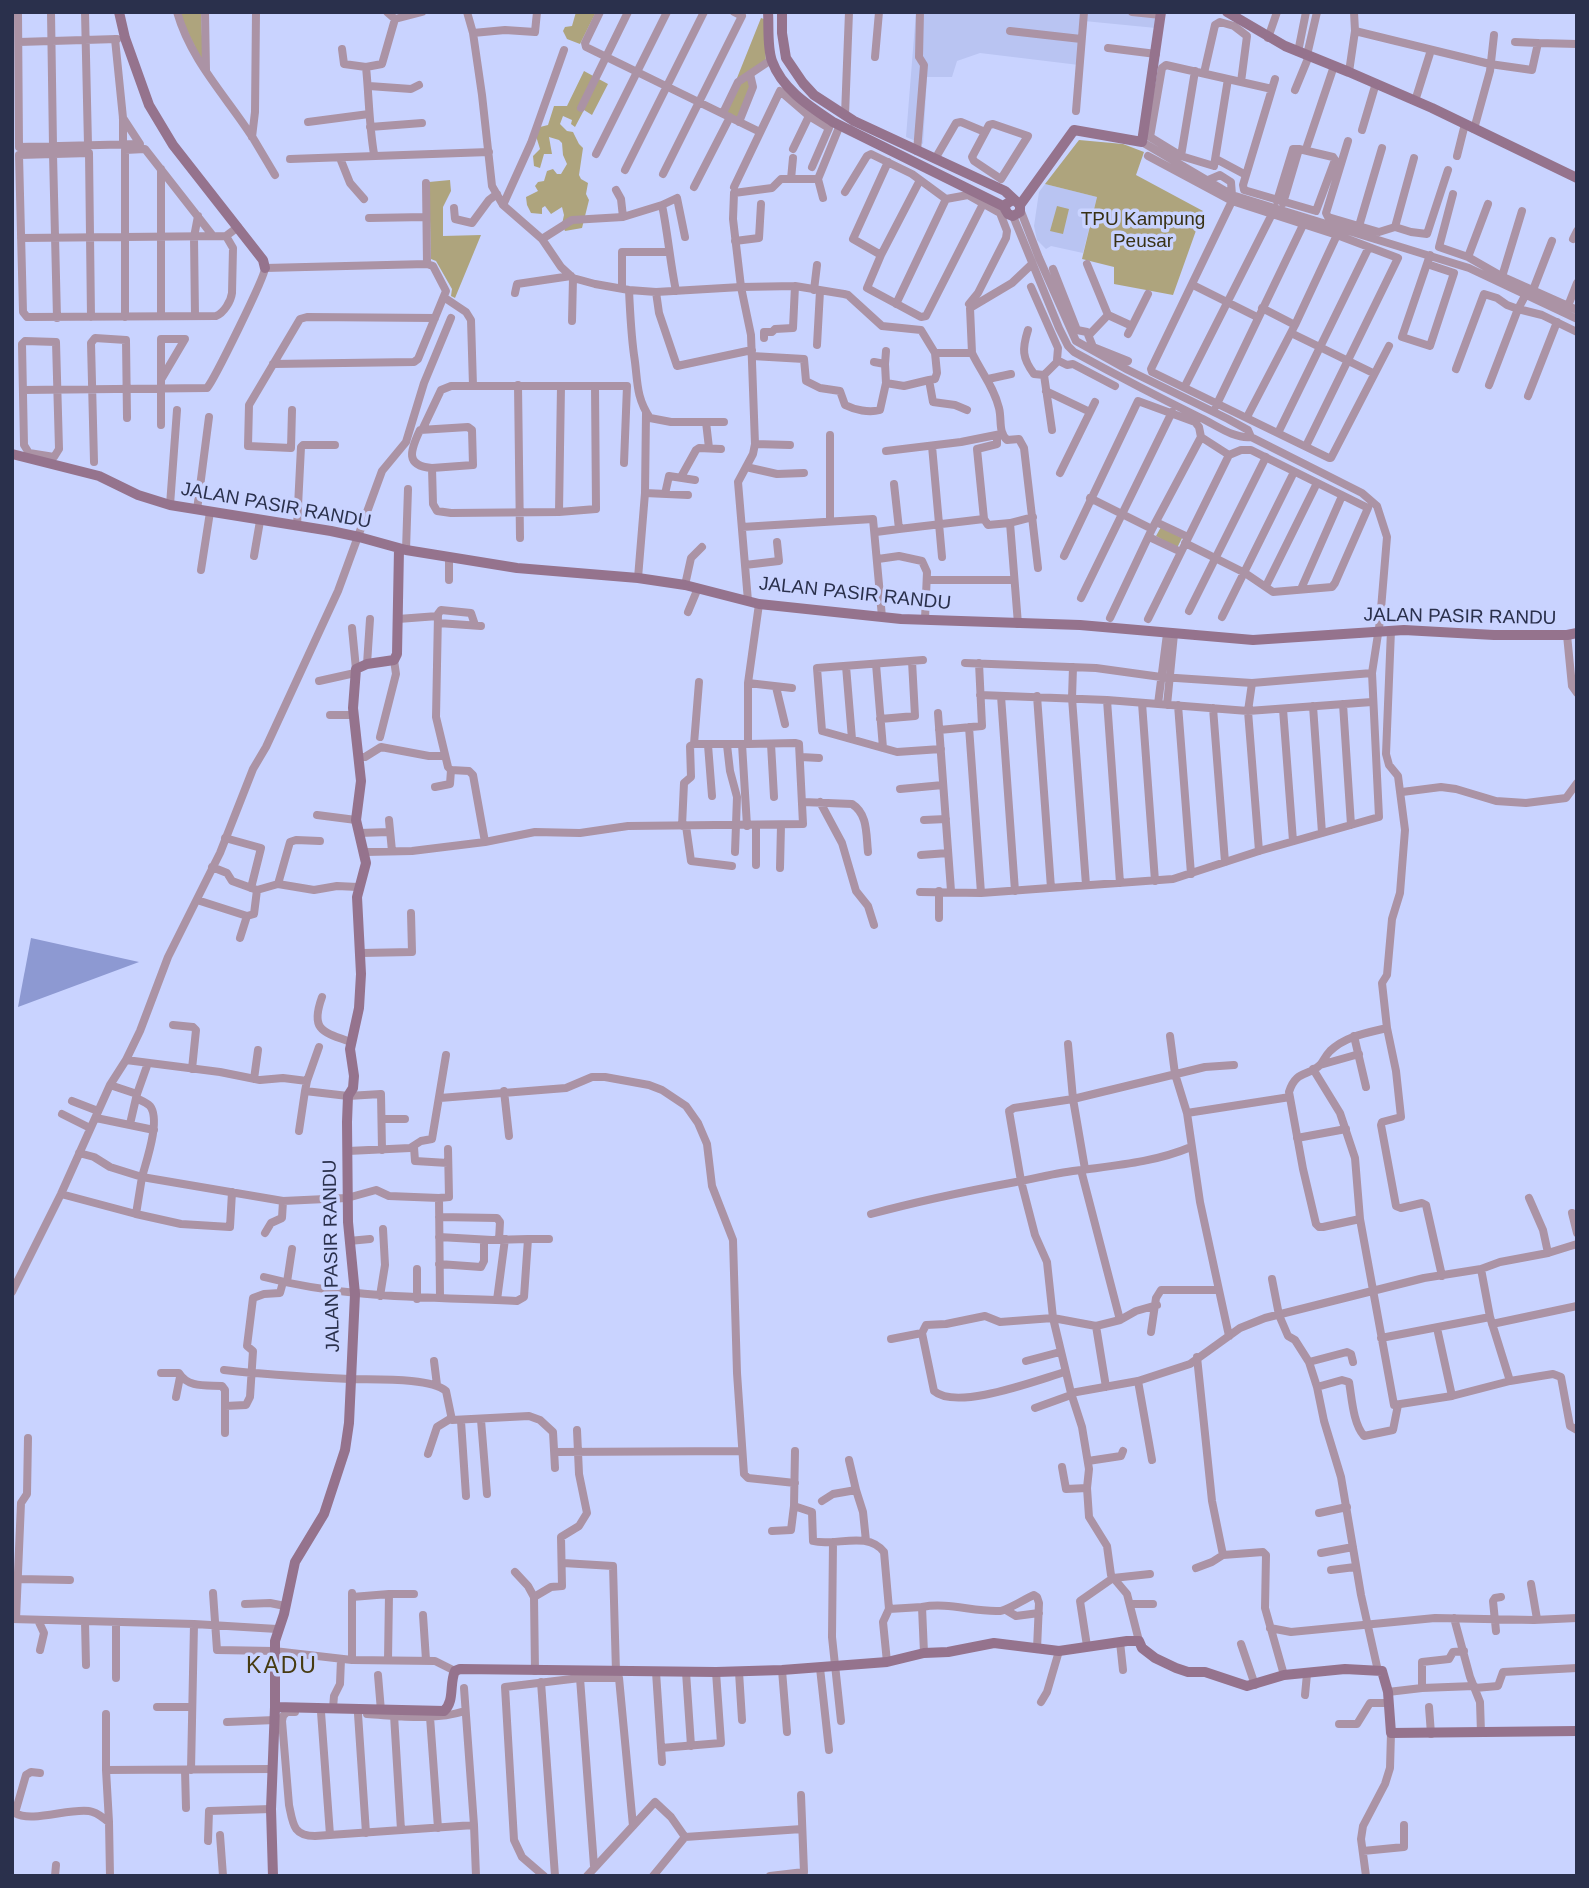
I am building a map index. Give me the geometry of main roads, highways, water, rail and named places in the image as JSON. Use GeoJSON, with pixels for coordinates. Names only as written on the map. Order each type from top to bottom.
{"type":"FeatureCollection","features":[{"type":"Feature","properties":{"kind":"district","name":"KADU"},"geometry":{"type":"Point","coordinates":[282,1667]}},
{"type":"Feature","properties":{"kind":"park label","name":"TPU Kampung Peusar"},"geometry":{"type":"Point","coordinates":[1143,231]}}]}
